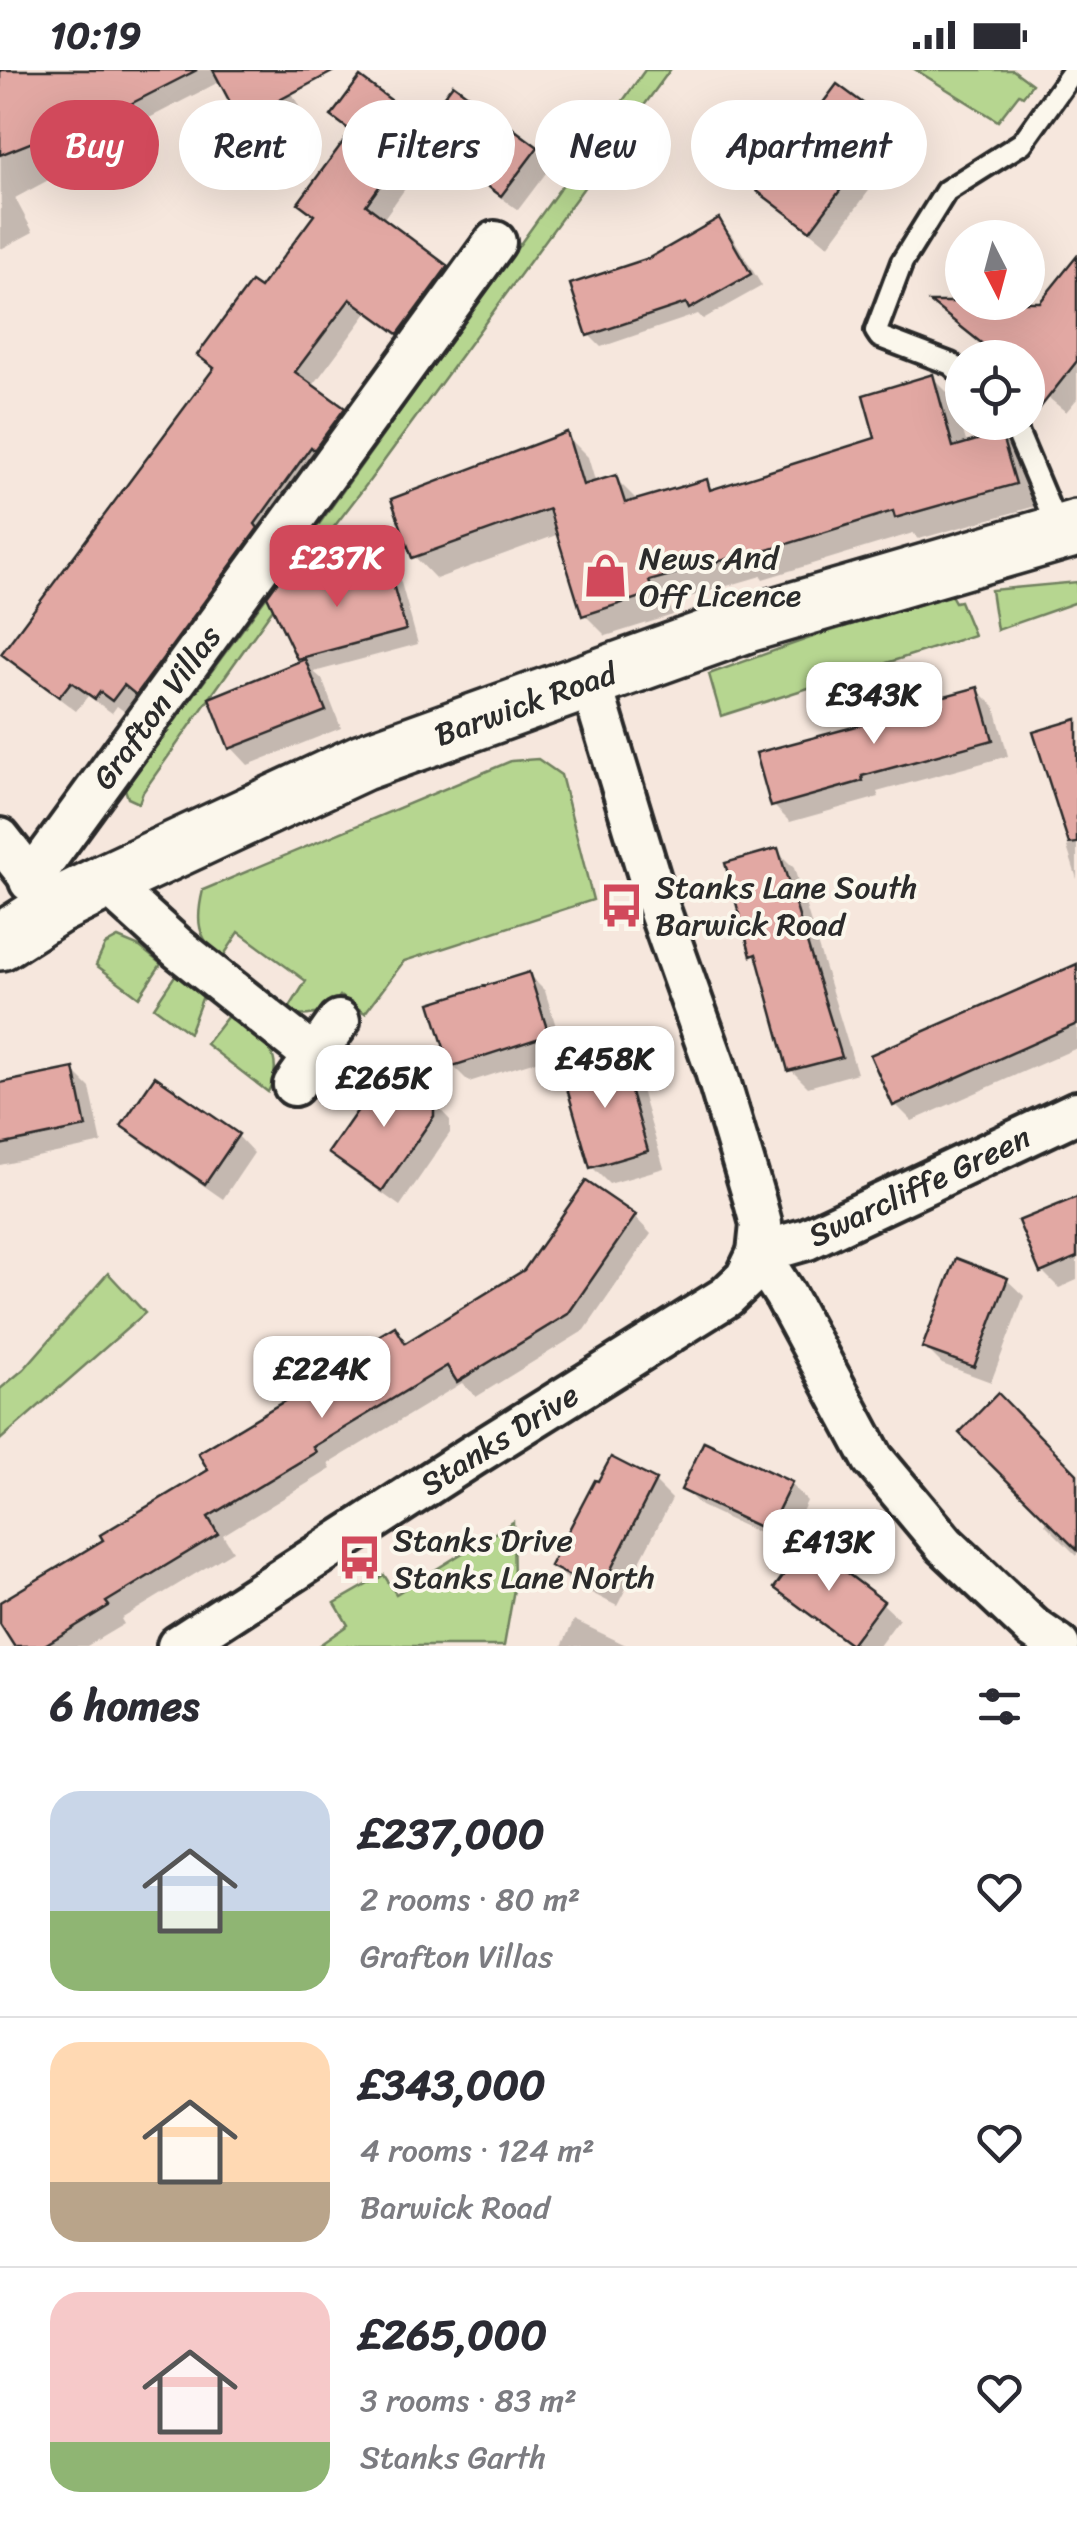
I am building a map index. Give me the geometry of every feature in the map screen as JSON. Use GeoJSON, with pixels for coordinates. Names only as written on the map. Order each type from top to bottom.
{"type":"FeatureCollection","features":[{"type":"Feature","properties":{"kind":"street","name":"Grafton Villas"},"geometry":{"type":"LineString","coordinates":[[43,894],[495,242]]}},
{"type":"Feature","properties":{"kind":"street","name":"Barwick Road"},"geometry":{"type":"LineString","coordinates":[[0,942],[43,894],[105,882],[362,762],[747,624],[1068,531]]}},
{"type":"Feature","properties":{"kind":"street"},"geometry":{"type":"LineString","coordinates":[[590,680],[660,912],[714,1064],[754,1198],[760,1224],[758,1253],[785,1295],[873,1459],[945,1545],[1033,1628],[1059,1646]]}},
{"type":"Feature","properties":{"kind":"street"},"geometry":{"type":"LineString","coordinates":[[0,839],[43,894]]}},
{"type":"Feature","properties":{"kind":"street"},"geometry":{"type":"LineString","coordinates":[[105,882],[304,1070],[339,1021]]}},
{"type":"Feature","properties":{"kind":"street","name":"Swarcliffe Green"},"geometry":{"type":"LineString","coordinates":[[758,1253],[806,1239],[1077,1112]]}},
{"type":"Feature","properties":{"kind":"street","name":"Stanks Drive"},"geometry":{"type":"LineString","coordinates":[[178,1646],[726,1297],[746,1278],[758,1253]]}},
{"type":"Feature","properties":{"kind":"lane"},"geometry":{"type":"LineString","coordinates":[[945,362],[880,337],[876,331],[883,304],[902,262],[946,191],[1022,143],[1074,70]]}},
{"type":"Feature","properties":{"kind":"lane"},"geometry":{"type":"LineString","coordinates":[[1022,440],[1068,531]]}},
{"type":"Feature","properties":{"kind":"green space"},"geometry":{"type":"Polygon","coordinates":[[[645,70],[670,70],[648,100],[623,100],[645,70]]]}},
{"type":"Feature","properties":{"kind":"green space"},"geometry":{"type":"Polygon","coordinates":[[[916,70],[1013,70],[1032,84],[998,121],[916,70]]]}},
{"type":"Feature","properties":{"kind":"green space"},"geometry":{"type":"Polygon","coordinates":[[[559,190],[582,190],[297,575],[139,803],[128,798],[125,789],[559,190]]]}},
{"type":"Feature","properties":{"kind":"green space"},"geometry":{"type":"Polygon","coordinates":[[[1077,582],[1077,602],[997,630],[991,590],[1077,582]]]}},
{"type":"Feature","properties":{"kind":"green space"},"geometry":{"type":"Polygon","coordinates":[[[951,595],[955,602],[960,601],[974,635],[721,716],[709,674],[824,633],[951,595]]]}},
{"type":"Feature","properties":{"kind":"green space"},"geometry":{"type":"Polygon","coordinates":[[[538,759],[561,775],[593,900],[404,961],[365,1013],[340,996],[316,1014],[285,1015],[306,981],[239,932],[220,961],[207,944],[199,920],[203,890],[511,761],[538,759]]]}},
{"type":"Feature","properties":{"kind":"green space"},"geometry":{"type":"Polygon","coordinates":[[[118,938],[140,947],[161,964],[139,997],[96,965],[105,945],[118,938]]]}},
{"type":"Feature","properties":{"kind":"green space"},"geometry":{"type":"Polygon","coordinates":[[[176,974],[203,996],[189,1033],[154,1007],[176,974]]]}},
{"type":"Feature","properties":{"kind":"green space"},"geometry":{"type":"Polygon","coordinates":[[[228,1016],[259,1038],[272,1055],[274,1078],[268,1092],[206,1044],[228,1016]]]}},
{"type":"Feature","properties":{"kind":"green space"},"geometry":{"type":"Polygon","coordinates":[[[108,1273],[145,1313],[0,1440],[0,1389],[24,1369],[108,1273]]]}},
{"type":"Feature","properties":{"kind":"green space"},"geometry":{"type":"Polygon","coordinates":[[[513,1522],[514,1589],[504,1646],[318,1646],[348,1625],[335,1603],[384,1575],[396,1594],[513,1522]]]}},
{"type":"Feature","properties":{"kind":"building"},"geometry":{"type":"Polygon","coordinates":[[[0,70],[197,70],[138,100],[30,100],[30,143],[0,155],[0,70]]]}},
{"type":"Feature","properties":{"kind":"building"},"geometry":{"type":"Polygon","coordinates":[[[213,70],[336,70],[280,100],[229,100],[213,70]]]}},
{"type":"Feature","properties":{"kind":"building"},"geometry":{"type":"Polygon","coordinates":[[[360,77],[391,100],[343,100],[360,77]]]}},
{"type":"Feature","properties":{"kind":"building"},"geometry":{"type":"Polygon","coordinates":[[[453,84],[475,100],[441,100],[453,84]]]}},
{"type":"Feature","properties":{"kind":"building"},"geometry":{"type":"Polygon","coordinates":[[[837,84],[859,100],[825,100],[837,84]]]}},
{"type":"Feature","properties":{"kind":"building"},"geometry":{"type":"Polygon","coordinates":[[[342,101],[342,124],[331,116],[342,101]]]}},
{"type":"Feature","properties":{"kind":"building"},"geometry":{"type":"Polygon","coordinates":[[[515,130],[535,145],[535,151],[515,177],[515,130]]]}},
{"type":"Feature","properties":{"kind":"building"},"geometry":{"type":"Polygon","coordinates":[[[342,143],[342,190],[377,190],[366,205],[448,266],[398,334],[350,299],[295,372],[345,408],[314,450],[311,447],[255,524],[258,528],[136,695],[124,685],[112,701],[100,692],[95,699],[71,682],[59,697],[1,654],[214,368],[197,355],[251,282],[260,288],[314,215],[298,203],[308,190],[322,190],[322,170],[342,143]]]}},
{"type":"Feature","properties":{"kind":"building"},"geometry":{"type":"Polygon","coordinates":[[[758,190],[840,190],[810,231],[758,190]]]}},
{"type":"Feature","properties":{"kind":"building"},"geometry":{"type":"Polygon","coordinates":[[[719,218],[751,274],[689,309],[686,303],[587,336],[570,284],[649,258],[719,218]]]}},
{"type":"Feature","properties":{"kind":"building"},"geometry":{"type":"Polygon","coordinates":[[[1077,256],[1077,361],[1045,401],[1045,340],[978,340],[952,320],[1045,320],[1045,296],[1077,256]]]}},
{"type":"Feature","properties":{"kind":"building"},"geometry":{"type":"Polygon","coordinates":[[[930,302],[945,302],[945,314],[930,302]]]}},
{"type":"Feature","properties":{"kind":"building"},"geometry":{"type":"Polygon","coordinates":[[[933,374],[945,418],[945,440],[951,440],[953,447],[977,440],[1003,440],[1016,484],[895,518],[893,511],[739,559],[738,556],[649,581],[653,593],[582,616],[549,509],[412,558],[391,499],[567,432],[583,485],[616,475],[625,503],[707,479],[710,490],[875,438],[863,395],[933,374]]]}},
{"type":"Feature","properties":{"kind":"building"},"geometry":{"type":"Polygon","coordinates":[[[387,563],[406,630],[297,659],[267,596],[288,567],[304,586],[387,563]]]}},
{"type":"Feature","properties":{"kind":"building"},"geometry":{"type":"Polygon","coordinates":[[[305,659],[326,711],[229,749],[209,698],[305,659]]]}},
{"type":"Feature","properties":{"kind":"building"},"geometry":{"type":"Polygon","coordinates":[[[978,687],[993,740],[862,776],[863,781],[771,807],[756,753],[887,718],[885,712],[978,687]]]}},
{"type":"Feature","properties":{"kind":"building"},"geometry":{"type":"Polygon","coordinates":[[[1077,719],[1077,843],[1069,844],[1033,732],[1077,719]]]}},
{"type":"Feature","properties":{"kind":"building"},"geometry":{"type":"Polygon","coordinates":[[[778,848],[842,1057],[788,1071],[756,954],[751,956],[725,863],[778,848]]]}},
{"type":"Feature","properties":{"kind":"building"},"geometry":{"type":"Polygon","coordinates":[[[1077,964],[1077,1024],[893,1106],[870,1055],[1077,964]]]}},
{"type":"Feature","properties":{"kind":"building"},"geometry":{"type":"Polygon","coordinates":[[[529,972],[549,1035],[450,1067],[430,1003],[529,972]]]}},
{"type":"Feature","properties":{"kind":"building"},"geometry":{"type":"Polygon","coordinates":[[[620,1054],[648,1151],[590,1168],[562,1071],[620,1054]]]}},
{"type":"Feature","properties":{"kind":"building"},"geometry":{"type":"Polygon","coordinates":[[[74,1068],[86,1127],[0,1145],[0,1083],[74,1068]]]}},
{"type":"Feature","properties":{"kind":"building"},"geometry":{"type":"Polygon","coordinates":[[[387,1068],[434,1100],[434,1116],[382,1191],[328,1153],[387,1068]]]}},
{"type":"Feature","properties":{"kind":"building"},"geometry":{"type":"Polygon","coordinates":[[[155,1076],[239,1134],[205,1184],[121,1126],[155,1076]]]}},
{"type":"Feature","properties":{"kind":"building"},"geometry":{"type":"Polygon","coordinates":[[[586,1181],[636,1215],[568,1314],[457,1382],[447,1366],[313,1447],[316,1452],[208,1517],[218,1534],[106,1602],[109,1606],[43,1646],[14,1646],[0,1624],[0,1602],[208,1470],[198,1453],[311,1385],[307,1379],[395,1326],[405,1343],[524,1270],[586,1181]]]}},
{"type":"Feature","properties":{"kind":"building"},"geometry":{"type":"Polygon","coordinates":[[[1077,1197],[1077,1257],[1040,1273],[1018,1221],[1077,1197]]]}},
{"type":"Feature","properties":{"kind":"building"},"geometry":{"type":"Polygon","coordinates":[[[956,1258],[1008,1278],[974,1367],[922,1348],[956,1258]]]}},
{"type":"Feature","properties":{"kind":"building"},"geometry":{"type":"Polygon","coordinates":[[[998,1393],[1077,1474],[1077,1550],[959,1433],[998,1393]]]}},
{"type":"Feature","properties":{"kind":"building"},"geometry":{"type":"Polygon","coordinates":[[[704,1441],[792,1482],[768,1531],[681,1490],[704,1441]]]}},
{"type":"Feature","properties":{"kind":"building"},"geometry":{"type":"Polygon","coordinates":[[[611,1457],[656,1480],[600,1591],[550,1566],[611,1457]]]}},
{"type":"Feature","properties":{"kind":"building"},"geometry":{"type":"Polygon","coordinates":[[[807,1543],[884,1601],[851,1645],[774,1588],[807,1543]]]}},
{"type":"Feature","properties":{"kind":"place","name":"News And Off Licence"},"geometry":{"type":"Point","coordinates":[606,576]}},
{"type":"Feature","properties":{"kind":"place","name":"Stanks Lane South Barwick Road"},"geometry":{"type":"Point","coordinates":[622,905]}},
{"type":"Feature","properties":{"kind":"place","name":"Stanks Drive Stanks Lane North"},"geometry":{"type":"Point","coordinates":[360,1558]}}]}
